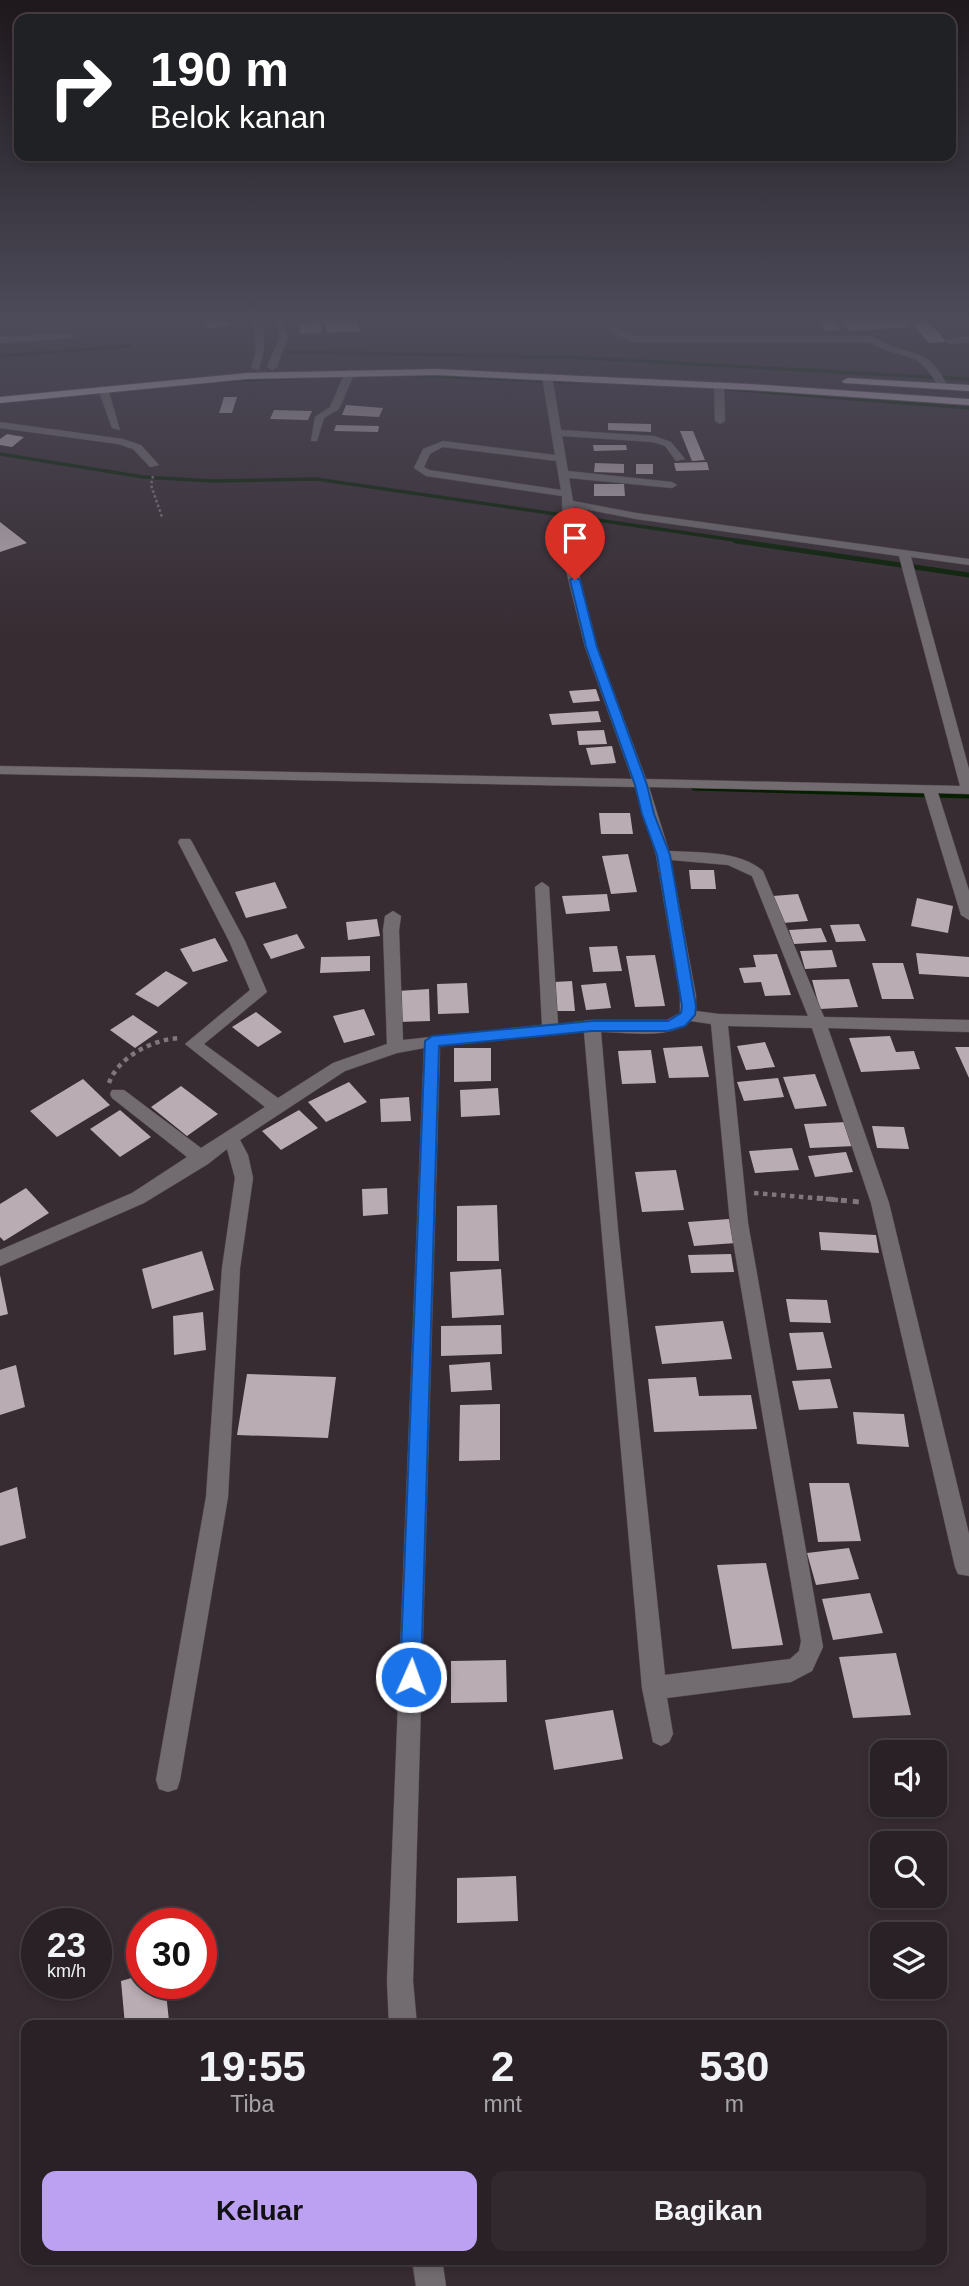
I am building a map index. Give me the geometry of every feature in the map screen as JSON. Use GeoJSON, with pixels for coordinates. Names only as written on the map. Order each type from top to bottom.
{"type":"FeatureCollection","features":[{"type":"Feature","properties":{"kind":"street"},"geometry":{"type":"LineString","coordinates":[[0,425],[132,444],[154,465]]}},
{"type":"Feature","properties":{"kind":"street"},"geometry":{"type":"LineString","coordinates":[[314,439],[318,425]]}},
{"type":"Feature","properties":{"kind":"street"},"geometry":{"type":"LineString","coordinates":[[0,1258],[138,1198],[339,1068],[396,1047],[432,1041],[592,1026],[656,1027],[680,1022],[688,1015],[688,996],[663,855],[641,785],[591,647],[569,558],[568,502],[556,425]]}},
{"type":"Feature","properties":{"kind":"street"},"geometry":{"type":"LineString","coordinates":[[557,433],[654,439],[668,444],[680,459]]}},
{"type":"Feature","properties":{"kind":"street"},"geometry":{"type":"LineString","coordinates":[[561,459],[443,444],[433,445],[426,450],[419,468],[426,473],[636,516],[905,556],[969,562]]}},
{"type":"Feature","properties":{"kind":"street"},"geometry":{"type":"LineString","coordinates":[[564,474],[672,485]]}},
{"type":"Feature","properties":{"kind":"street"},"geometry":{"type":"LineString","coordinates":[[0,770],[968,790],[908,576],[905,556]]}},
{"type":"Feature","properties":{"kind":"street"},"geometry":{"type":"LineString","coordinates":[[931,791],[969,915]]}},
{"type":"Feature","properties":{"kind":"street"},"geometry":{"type":"LineString","coordinates":[[186,842],[237,941],[259,992],[194,1044],[278,1107]]}},
{"type":"Feature","properties":{"kind":"street"},"geometry":{"type":"LineString","coordinates":[[663,855],[738,862],[754,868],[818,1022],[880,1203],[966,1567]]}},
{"type":"Feature","properties":{"kind":"street"},"geometry":{"type":"LineString","coordinates":[[542,887],[550,1030]]}},
{"type":"Feature","properties":{"kind":"street"},"geometry":{"type":"LineString","coordinates":[[393,916],[391,930],[396,1047]]}},
{"type":"Feature","properties":{"kind":"street"},"geometry":{"type":"LineString","coordinates":[[688,1015],[719,1020],[969,1026]]}},
{"type":"Feature","properties":{"kind":"street"},"geometry":{"type":"LineString","coordinates":[[654,1688],[790,1670],[805,1664],[812,1653],[738,1223],[719,1020]]}},
{"type":"Feature","properties":{"kind":"street"},"geometry":{"type":"LineString","coordinates":[[592,1026],[608,1230],[654,1688],[661,1734]]}},
{"type":"Feature","properties":{"kind":"street"},"geometry":{"type":"LineString","coordinates":[[403,2020],[400,1981],[432,1041]]}},
{"type":"Feature","properties":{"kind":"street"},"geometry":{"type":"LineString","coordinates":[[118,1094],[202,1159]]}},
{"type":"Feature","properties":{"kind":"street"},"geometry":{"type":"LineString","coordinates":[[168,1780],[217,1497],[232,1268],[244,1178],[239,1155],[231,1140]]}},
{"type":"Feature","properties":{"kind":"street"},"geometry":{"type":"LineString","coordinates":[[428,2265],[431,2286]]}},
{"type":"Feature","properties":{"kind":"path"},"geometry":{"type":"LineString","coordinates":[[151,485],[158,497],[162,517]]}},
{"type":"Feature","properties":{"kind":"path"},"geometry":{"type":"LineString","coordinates":[[118,1094],[109,1084],[110,1076],[114,1069],[136,1054],[173,1037],[194,1044]]}},
{"type":"Feature","properties":{"kind":"path"},"geometry":{"type":"LineString","coordinates":[[736,1192],[880,1203]]}},
{"type":"Feature","properties":{"kind":"building"},"geometry":{"type":"Polygon","coordinates":[[[336,425],[379,426],[378,432],[334,431],[336,425]]]}},
{"type":"Feature","properties":{"kind":"building"},"geometry":{"type":"Polygon","coordinates":[[[608,425],[651,425],[651,432],[608,430],[608,425]]]}},
{"type":"Feature","properties":{"kind":"building"},"geometry":{"type":"Polygon","coordinates":[[[680,431],[693,431],[705,460],[692,461],[680,431]]]}},
{"type":"Feature","properties":{"kind":"building"},"geometry":{"type":"Polygon","coordinates":[[[7,434],[24,437],[12,447],[0,445],[0,439],[7,434]]]}},
{"type":"Feature","properties":{"kind":"building"},"geometry":{"type":"Polygon","coordinates":[[[593,445],[626,445],[627,450],[594,451],[593,445]]]}},
{"type":"Feature","properties":{"kind":"building"},"geometry":{"type":"Polygon","coordinates":[[[707,462],[709,470],[676,471],[674,463],[707,462]]]}},
{"type":"Feature","properties":{"kind":"building"},"geometry":{"type":"Polygon","coordinates":[[[595,463],[624,464],[624,473],[594,472],[595,463]]]}},
{"type":"Feature","properties":{"kind":"building"},"geometry":{"type":"Polygon","coordinates":[[[636,464],[653,464],[653,474],[636,474],[636,464]]]}},
{"type":"Feature","properties":{"kind":"building"},"geometry":{"type":"Polygon","coordinates":[[[594,484],[624,484],[625,496],[594,496],[594,484]]]}},
{"type":"Feature","properties":{"kind":"building"},"geometry":{"type":"Polygon","coordinates":[[[0,522],[27,543],[0,552],[0,522]]]}},
{"type":"Feature","properties":{"kind":"building"},"geometry":{"type":"Polygon","coordinates":[[[596,689],[600,701],[573,703],[569,691],[596,689]]]}},
{"type":"Feature","properties":{"kind":"building"},"geometry":{"type":"Polygon","coordinates":[[[598,711],[601,722],[552,725],[549,714],[598,711]]]}},
{"type":"Feature","properties":{"kind":"building"},"geometry":{"type":"Polygon","coordinates":[[[604,730],[607,744],[579,745],[577,731],[604,730]]]}},
{"type":"Feature","properties":{"kind":"building"},"geometry":{"type":"Polygon","coordinates":[[[612,746],[616,763],[591,765],[586,748],[612,746]]]}},
{"type":"Feature","properties":{"kind":"building"},"geometry":{"type":"Polygon","coordinates":[[[599,813],[630,813],[633,834],[601,834],[599,813]]]}},
{"type":"Feature","properties":{"kind":"building"},"geometry":{"type":"Polygon","coordinates":[[[628,854],[637,892],[611,894],[602,856],[628,854]]]}},
{"type":"Feature","properties":{"kind":"building"},"geometry":{"type":"Polygon","coordinates":[[[689,870],[714,870],[716,889],[691,889],[689,870]]]}},
{"type":"Feature","properties":{"kind":"building"},"geometry":{"type":"Polygon","coordinates":[[[275,882],[287,908],[246,918],[235,892],[275,882]]]}},
{"type":"Feature","properties":{"kind":"building"},"geometry":{"type":"Polygon","coordinates":[[[607,894],[610,911],[566,914],[562,896],[607,894]]]}},
{"type":"Feature","properties":{"kind":"building"},"geometry":{"type":"Polygon","coordinates":[[[798,894],[808,921],[783,923],[773,896],[798,894]]]}},
{"type":"Feature","properties":{"kind":"building"},"geometry":{"type":"Polygon","coordinates":[[[917,898],[953,906],[948,933],[911,926],[917,898]]]}},
{"type":"Feature","properties":{"kind":"building"},"geometry":{"type":"Polygon","coordinates":[[[377,919],[380,936],[348,940],[346,922],[377,919]]]}},
{"type":"Feature","properties":{"kind":"building"},"geometry":{"type":"Polygon","coordinates":[[[859,924],[866,941],[836,942],[830,925],[859,924]]]}},
{"type":"Feature","properties":{"kind":"building"},"geometry":{"type":"Polygon","coordinates":[[[821,928],[827,942],[794,944],[789,930],[821,928]]]}},
{"type":"Feature","properties":{"kind":"building"},"geometry":{"type":"Polygon","coordinates":[[[297,934],[305,948],[271,959],[263,944],[297,934]]]}},
{"type":"Feature","properties":{"kind":"building"},"geometry":{"type":"Polygon","coordinates":[[[215,938],[228,961],[193,972],[180,949],[215,938]]]}},
{"type":"Feature","properties":{"kind":"building"},"geometry":{"type":"Polygon","coordinates":[[[617,946],[622,971],[593,972],[589,947],[617,946]]]}},
{"type":"Feature","properties":{"kind":"building"},"geometry":{"type":"Polygon","coordinates":[[[832,950],[837,967],[805,969],[800,951],[832,950]]]}},
{"type":"Feature","properties":{"kind":"building"},"geometry":{"type":"Polygon","coordinates":[[[916,953],[969,957],[969,977],[919,974],[916,953]]]}},
{"type":"Feature","properties":{"kind":"building"},"geometry":{"type":"Polygon","coordinates":[[[777,954],[791,995],[765,996],[761,982],[744,983],[739,968],[756,967],[753,955],[777,954]]]}},
{"type":"Feature","properties":{"kind":"building"},"geometry":{"type":"Polygon","coordinates":[[[655,955],[665,1006],[635,1007],[626,956],[655,955]]]}},
{"type":"Feature","properties":{"kind":"building"},"geometry":{"type":"Polygon","coordinates":[[[370,956],[370,971],[320,973],[321,957],[370,956]]]}},
{"type":"Feature","properties":{"kind":"building"},"geometry":{"type":"Polygon","coordinates":[[[872,963],[903,963],[914,999],[882,999],[872,963]]]}},
{"type":"Feature","properties":{"kind":"building"},"geometry":{"type":"Polygon","coordinates":[[[166,971],[188,983],[158,1007],[135,994],[166,971]]]}},
{"type":"Feature","properties":{"kind":"building"},"geometry":{"type":"Polygon","coordinates":[[[849,979],[858,1007],[820,1009],[812,980],[849,979]]]}},
{"type":"Feature","properties":{"kind":"building"},"geometry":{"type":"Polygon","coordinates":[[[572,981],[575,1011],[557,1011],[554,982],[572,981]]]}},
{"type":"Feature","properties":{"kind":"building"},"geometry":{"type":"Polygon","coordinates":[[[467,983],[469,1013],[438,1014],[437,984],[467,983]]]}},
{"type":"Feature","properties":{"kind":"building"},"geometry":{"type":"Polygon","coordinates":[[[606,983],[611,1008],[586,1010],[581,985],[606,983]]]}},
{"type":"Feature","properties":{"kind":"building"},"geometry":{"type":"Polygon","coordinates":[[[429,989],[430,1021],[398,1022],[397,991],[429,989]]]}},
{"type":"Feature","properties":{"kind":"building"},"geometry":{"type":"Polygon","coordinates":[[[364,1009],[375,1035],[344,1043],[333,1016],[364,1009]]]}},
{"type":"Feature","properties":{"kind":"building"},"geometry":{"type":"Polygon","coordinates":[[[256,1012],[282,1032],[258,1047],[232,1027],[256,1012]]]}},
{"type":"Feature","properties":{"kind":"building"},"geometry":{"type":"Polygon","coordinates":[[[133,1015],[158,1032],[135,1048],[110,1030],[133,1015]]]}},
{"type":"Feature","properties":{"kind":"building"},"geometry":{"type":"Polygon","coordinates":[[[890,1036],[896,1052],[914,1051],[920,1069],[861,1072],[849,1038],[890,1036]]]}},
{"type":"Feature","properties":{"kind":"building"},"geometry":{"type":"Polygon","coordinates":[[[765,1042],[775,1067],[746,1070],[737,1046],[765,1042]]]}},
{"type":"Feature","properties":{"kind":"building"},"geometry":{"type":"Polygon","coordinates":[[[702,1046],[709,1077],[669,1078],[663,1048],[702,1046]]]}},
{"type":"Feature","properties":{"kind":"building"},"geometry":{"type":"Polygon","coordinates":[[[955,1047],[969,1047],[969,1078],[955,1047]]]}},
{"type":"Feature","properties":{"kind":"building"},"geometry":{"type":"Polygon","coordinates":[[[454,1048],[491,1048],[491,1081],[454,1082],[454,1048]]]}},
{"type":"Feature","properties":{"kind":"building"},"geometry":{"type":"Polygon","coordinates":[[[651,1050],[656,1083],[622,1084],[618,1051],[651,1050]]]}},
{"type":"Feature","properties":{"kind":"building"},"geometry":{"type":"Polygon","coordinates":[[[815,1074],[827,1106],[795,1109],[783,1077],[815,1074]]]}},
{"type":"Feature","properties":{"kind":"building"},"geometry":{"type":"Polygon","coordinates":[[[778,1078],[784,1097],[744,1101],[737,1082],[778,1078]]]}},
{"type":"Feature","properties":{"kind":"building"},"geometry":{"type":"Polygon","coordinates":[[[83,1079],[110,1105],[57,1137],[30,1111],[83,1079]]]}},
{"type":"Feature","properties":{"kind":"building"},"geometry":{"type":"Polygon","coordinates":[[[349,1082],[367,1102],[326,1122],[308,1102],[349,1082]]]}},
{"type":"Feature","properties":{"kind":"building"},"geometry":{"type":"Polygon","coordinates":[[[181,1086],[218,1114],[187,1136],[151,1107],[181,1086]]]}},
{"type":"Feature","properties":{"kind":"building"},"geometry":{"type":"Polygon","coordinates":[[[498,1088],[500,1115],[461,1117],[460,1090],[498,1088]]]}},
{"type":"Feature","properties":{"kind":"building"},"geometry":{"type":"Polygon","coordinates":[[[409,1097],[411,1121],[381,1122],[380,1099],[409,1097]]]}},
{"type":"Feature","properties":{"kind":"building"},"geometry":{"type":"Polygon","coordinates":[[[120,1110],[151,1137],[120,1157],[90,1129],[120,1110]]]}},
{"type":"Feature","properties":{"kind":"building"},"geometry":{"type":"Polygon","coordinates":[[[299,1110],[318,1128],[281,1150],[262,1131],[299,1110]]]}},
{"type":"Feature","properties":{"kind":"building"},"geometry":{"type":"Polygon","coordinates":[[[847,1122],[855,1146],[810,1148],[804,1124],[847,1122]]]}},
{"type":"Feature","properties":{"kind":"building"},"geometry":{"type":"Polygon","coordinates":[[[872,1126],[904,1127],[909,1149],[877,1148],[872,1126]]]}},
{"type":"Feature","properties":{"kind":"building"},"geometry":{"type":"Polygon","coordinates":[[[792,1148],[799,1170],[755,1173],[749,1151],[792,1148]]]}},
{"type":"Feature","properties":{"kind":"building"},"geometry":{"type":"Polygon","coordinates":[[[846,1152],[853,1172],[815,1177],[808,1156],[846,1152]]]}},
{"type":"Feature","properties":{"kind":"building"},"geometry":{"type":"Polygon","coordinates":[[[676,1170],[684,1210],[642,1212],[635,1172],[676,1170]]]}},
{"type":"Feature","properties":{"kind":"building"},"geometry":{"type":"Polygon","coordinates":[[[26,1188],[49,1213],[4,1241],[0,1237],[0,1204],[26,1188]]]}},
{"type":"Feature","properties":{"kind":"building"},"geometry":{"type":"Polygon","coordinates":[[[387,1188],[388,1214],[363,1216],[362,1189],[387,1188]]]}},
{"type":"Feature","properties":{"kind":"building"},"geometry":{"type":"Polygon","coordinates":[[[497,1205],[499,1261],[457,1261],[457,1206],[497,1205]]]}},
{"type":"Feature","properties":{"kind":"building"},"geometry":{"type":"Polygon","coordinates":[[[729,1219],[736,1243],[694,1246],[688,1222],[729,1219]]]}},
{"type":"Feature","properties":{"kind":"building"},"geometry":{"type":"Polygon","coordinates":[[[819,1232],[876,1235],[879,1253],[821,1250],[819,1232]]]}},
{"type":"Feature","properties":{"kind":"building"},"geometry":{"type":"Polygon","coordinates":[[[202,1251],[214,1290],[152,1309],[142,1269],[202,1251]]]}},
{"type":"Feature","properties":{"kind":"building"},"geometry":{"type":"Polygon","coordinates":[[[731,1254],[734,1272],[691,1273],[688,1255],[731,1254]]]}},
{"type":"Feature","properties":{"kind":"building"},"geometry":{"type":"Polygon","coordinates":[[[501,1269],[504,1315],[452,1318],[450,1272],[501,1269]]]}},
{"type":"Feature","properties":{"kind":"building"},"geometry":{"type":"Polygon","coordinates":[[[0,1275],[8,1314],[0,1316],[0,1275]]]}},
{"type":"Feature","properties":{"kind":"building"},"geometry":{"type":"Polygon","coordinates":[[[786,1299],[827,1300],[831,1323],[790,1322],[786,1299]]]}},
{"type":"Feature","properties":{"kind":"building"},"geometry":{"type":"Polygon","coordinates":[[[203,1312],[206,1350],[174,1355],[173,1316],[203,1312]]]}},
{"type":"Feature","properties":{"kind":"building"},"geometry":{"type":"Polygon","coordinates":[[[723,1321],[732,1359],[662,1364],[655,1326],[723,1321]]]}},
{"type":"Feature","properties":{"kind":"building"},"geometry":{"type":"Polygon","coordinates":[[[501,1325],[502,1354],[441,1356],[441,1326],[501,1325]]]}},
{"type":"Feature","properties":{"kind":"building"},"geometry":{"type":"Polygon","coordinates":[[[823,1332],[832,1368],[797,1370],[789,1333],[823,1332]]]}},
{"type":"Feature","properties":{"kind":"building"},"geometry":{"type":"Polygon","coordinates":[[[490,1362],[492,1390],[451,1392],[449,1365],[490,1362]]]}},
{"type":"Feature","properties":{"kind":"building"},"geometry":{"type":"Polygon","coordinates":[[[16,1365],[25,1407],[0,1415],[0,1370],[16,1365]]]}},
{"type":"Feature","properties":{"kind":"building"},"geometry":{"type":"Polygon","coordinates":[[[247,1374],[336,1377],[328,1438],[237,1435],[247,1374]]]}},
{"type":"Feature","properties":{"kind":"building"},"geometry":{"type":"Polygon","coordinates":[[[696,1377],[699,1396],[751,1395],[757,1429],[654,1432],[648,1379],[696,1377]]]}},
{"type":"Feature","properties":{"kind":"building"},"geometry":{"type":"Polygon","coordinates":[[[830,1379],[838,1408],[799,1410],[792,1381],[830,1379]]]}},
{"type":"Feature","properties":{"kind":"building"},"geometry":{"type":"Polygon","coordinates":[[[500,1404],[500,1460],[459,1461],[460,1405],[500,1404]]]}},
{"type":"Feature","properties":{"kind":"building"},"geometry":{"type":"Polygon","coordinates":[[[853,1412],[904,1414],[909,1447],[857,1444],[853,1412]]]}},
{"type":"Feature","properties":{"kind":"building"},"geometry":{"type":"Polygon","coordinates":[[[809,1483],[849,1483],[861,1541],[818,1542],[809,1483]]]}},
{"type":"Feature","properties":{"kind":"building"},"geometry":{"type":"Polygon","coordinates":[[[17,1487],[26,1538],[0,1546],[0,1493],[17,1487]]]}},
{"type":"Feature","properties":{"kind":"building"},"geometry":{"type":"Polygon","coordinates":[[[849,1548],[859,1579],[816,1585],[807,1553],[849,1548]]]}},
{"type":"Feature","properties":{"kind":"building"},"geometry":{"type":"Polygon","coordinates":[[[766,1563],[783,1645],[732,1649],[717,1565],[766,1563]]]}},
{"type":"Feature","properties":{"kind":"building"},"geometry":{"type":"Polygon","coordinates":[[[870,1593],[883,1633],[833,1640],[822,1599],[870,1593]]]}},
{"type":"Feature","properties":{"kind":"building"},"geometry":{"type":"Polygon","coordinates":[[[896,1653],[911,1715],[853,1718],[839,1657],[896,1653]]]}},
{"type":"Feature","properties":{"kind":"building"},"geometry":{"type":"Polygon","coordinates":[[[506,1660],[507,1702],[451,1703],[451,1661],[506,1660]]]}},
{"type":"Feature","properties":{"kind":"building"},"geometry":{"type":"Polygon","coordinates":[[[613,1710],[623,1759],[554,1770],[545,1720],[613,1710]]]}},
{"type":"Feature","properties":{"kind":"building"},"geometry":{"type":"Polygon","coordinates":[[[516,1876],[518,1921],[457,1923],[457,1878],[516,1876]]]}},
{"type":"Feature","properties":{"kind":"building"},"geometry":{"type":"Polygon","coordinates":[[[126,1980],[126,1999],[167,1999],[169,2020],[125,2020],[121,1981],[126,1980]]]}},
{"type":"Feature","properties":{"kind":"waterway"},"geometry":{"type":"LineString","coordinates":[[0,454],[143,477],[213,481],[316,479],[748,542]]}},
{"type":"Feature","properties":{"kind":"waterway"},"geometry":{"type":"LineString","coordinates":[[736,541],[969,575]]}},
{"type":"Feature","properties":{"kind":"waterway"},"geometry":{"type":"LineString","coordinates":[[694,788],[969,796]]}},
{"type":"Feature","properties":{"kind":"route"},"geometry":{"type":"LineString","coordinates":[[411,1677],[432,1041],[592,1026],[668,1026],[680,1022],[688,1015],[688,996],[663,855],[641,785],[591,647],[575,580]]}}]}
